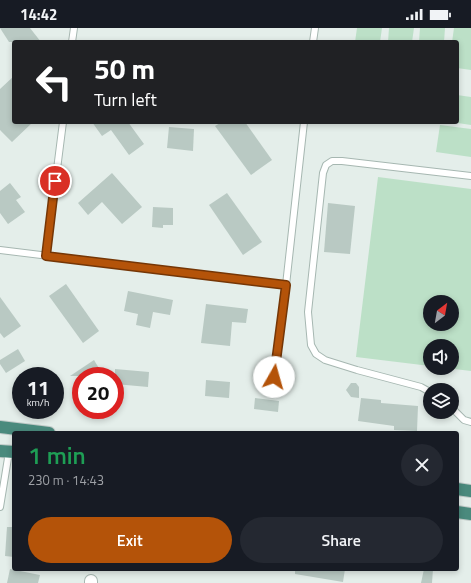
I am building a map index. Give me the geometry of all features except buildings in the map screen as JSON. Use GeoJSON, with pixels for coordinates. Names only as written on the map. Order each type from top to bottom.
{"type":"FeatureCollection","features":[{"type":"Feature","properties":{"kind":"highway"},"geometry":{"type":"LineString","coordinates":[[0,427],[33,431]]}},
{"type":"Feature","properties":{"kind":"highway"},"geometry":{"type":"LineString","coordinates":[[459,489],[471,491]]}},
{"type":"Feature","properties":{"kind":"highway"},"geometry":{"type":"LineString","coordinates":[[459,512],[471,514]]}},
{"type":"Feature","properties":{"kind":"lane"},"geometry":{"type":"LineString","coordinates":[[72,40],[74,28]]}},
{"type":"Feature","properties":{"kind":"lane"},"geometry":{"type":"LineString","coordinates":[[314,40],[315,28]]}},
{"type":"Feature","properties":{"kind":"lane"},"geometry":{"type":"LineString","coordinates":[[46,256],[62,124]]}},
{"type":"Feature","properties":{"kind":"lane"},"geometry":{"type":"LineString","coordinates":[[274,377],[304,124]]}},
{"type":"Feature","properties":{"kind":"lane"},"geometry":{"type":"LineString","coordinates":[[423,388],[325,360],[316,354],[311,344],[308,312],[323,173],[326,165],[332,161],[342,161],[471,176]]}},
{"type":"Feature","properties":{"kind":"lane"},"geometry":{"type":"LineString","coordinates":[[0,250],[286,285]]}},
{"type":"Feature","properties":{"kind":"lane"},"geometry":{"type":"LineString","coordinates":[[459,415],[464,420],[471,422]]}},
{"type":"Feature","properties":{"kind":"lane"},"geometry":{"type":"LineString","coordinates":[[0,506],[8,452]]}},
{"type":"Feature","properties":{"kind":"green space"},"geometry":{"type":"Polygon","coordinates":[[[357,28],[382,28],[380,40],[355,40],[357,28]]]}},
{"type":"Feature","properties":{"kind":"green space"},"geometry":{"type":"Polygon","coordinates":[[[389,28],[414,28],[412,40],[388,40],[389,28]]]}},
{"type":"Feature","properties":{"kind":"green space"},"geometry":{"type":"Polygon","coordinates":[[[420,28],[445,28],[444,40],[419,40],[420,28]]]}},
{"type":"Feature","properties":{"kind":"green space"},"geometry":{"type":"Polygon","coordinates":[[[454,28],[471,28],[471,70],[459,68],[459,40],[452,40],[454,28]]]}},
{"type":"Feature","properties":{"kind":"green space"},"geometry":{"type":"Polygon","coordinates":[[[459,95],[471,97],[471,125],[459,123],[459,95]]]}},
{"type":"Feature","properties":{"kind":"green space"},"geometry":{"type":"Polygon","coordinates":[[[440,125],[471,129],[471,157],[436,152],[440,125]]]}},
{"type":"Feature","properties":{"kind":"green space"},"geometry":{"type":"Polygon","coordinates":[[[378,177],[471,189],[471,371],[459,370],[459,339],[423,339],[423,365],[356,357],[378,177]]]}},
{"type":"Feature","properties":{"kind":"route"},"geometry":{"type":"LineString","coordinates":[[55,181],[46,256],[286,285],[274,377]]}}]}
